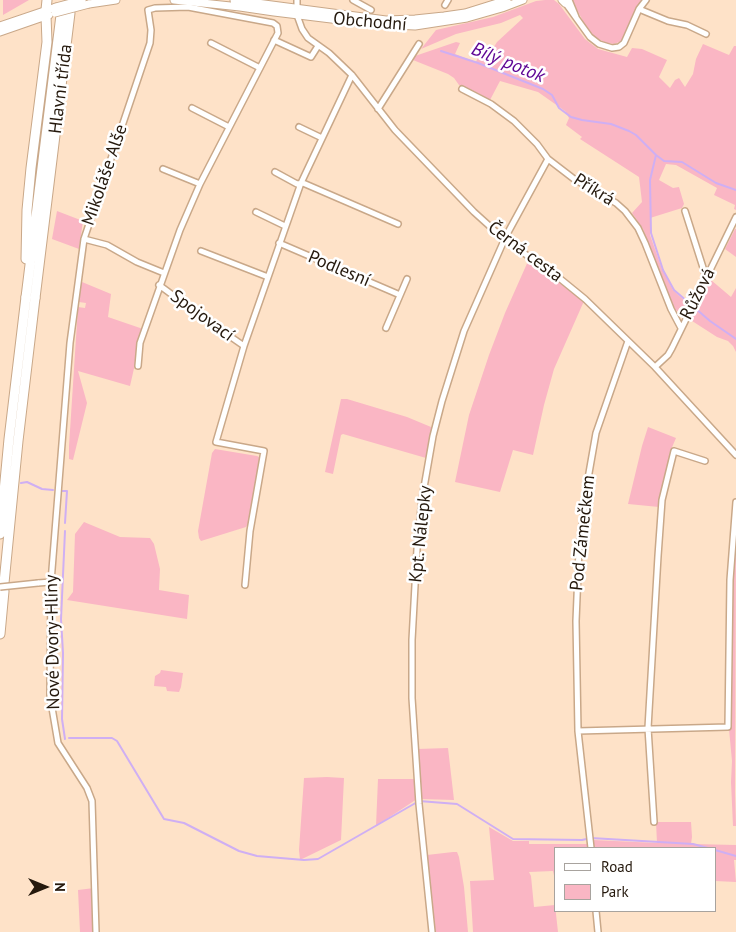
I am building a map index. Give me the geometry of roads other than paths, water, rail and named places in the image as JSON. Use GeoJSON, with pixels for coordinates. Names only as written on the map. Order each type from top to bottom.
{"type":"FeatureCollection","features":[{"type":"Feature","properties":{"kind":"highway"},"geometry":{"type":"LineString","coordinates":[[0,634],[56,12],[47,0]]}},
{"type":"Feature","properties":{"kind":"highway"},"geometry":{"type":"LineString","coordinates":[[0,534],[9,439],[30,298],[27,210],[47,42],[56,12]]}},
{"type":"Feature","properties":{"kind":"highway","name":"Hlavní třída"},"geometry":{"type":"LineString","coordinates":[[30,298],[51,165],[56,12]]}},
{"type":"Feature","properties":{"kind":"main road"},"geometry":{"type":"LineString","coordinates":[[1,28],[86,2],[116,0]]}},
{"type":"Feature","properties":{"kind":"main road"},"geometry":{"type":"LineString","coordinates":[[174,0],[214,4]]}},
{"type":"Feature","properties":{"kind":"main road"},"geometry":{"type":"LineString","coordinates":[[201,0],[214,4]]}},
{"type":"Feature","properties":{"kind":"main road","name":"Obchodní"},"geometry":{"type":"LineString","coordinates":[[234,0],[372,24],[415,26],[467,18],[523,0]]}},
{"type":"Feature","properties":{"kind":"main road","name":"Obchodní"},"geometry":{"type":"LineString","coordinates":[[214,4],[386,20],[415,20],[466,13],[507,0]]}},
{"type":"Feature","properties":{"kind":"street","name":"Černá cesta"},"geometry":{"type":"LineString","coordinates":[[297,0],[297,12],[302,29],[308,38],[329,53],[352,75],[395,130],[474,212],[505,240],[558,276],[585,299],[655,367],[736,455]]}},
{"type":"Feature","properties":{"kind":"street"},"geometry":{"type":"LineString","coordinates":[[353,0],[372,10]]}},
{"type":"Feature","properties":{"kind":"street"},"geometry":{"type":"LineString","coordinates":[[565,1],[594,42],[615,48],[624,43],[639,9],[646,0]]}},
{"type":"Feature","properties":{"kind":"street","name":"Mikoláše Alše"},"geometry":{"type":"LineString","coordinates":[[70,343],[84,238],[150,44],[151,30],[148,10],[188,7],[273,23],[278,28],[274,40]]}},
{"type":"Feature","properties":{"kind":"street"},"geometry":{"type":"LineString","coordinates":[[639,9],[668,21],[687,25],[706,34]]}},
{"type":"Feature","properties":{"kind":"street"},"geometry":{"type":"LineString","coordinates":[[138,366],[140,343],[180,230],[200,184],[274,40],[311,57],[318,46]]}},
{"type":"Feature","properties":{"kind":"street"},"geometry":{"type":"LineString","coordinates":[[211,43],[260,68]]}},
{"type":"Feature","properties":{"kind":"street"},"geometry":{"type":"LineString","coordinates":[[378,109],[418,44]]}},
{"type":"Feature","properties":{"kind":"street"},"geometry":{"type":"LineString","coordinates":[[245,585],[250,531],[264,451],[216,442],[244,346],[285,226],[301,183],[352,75]]}},
{"type":"Feature","properties":{"kind":"street","name":"Příkrá"},"geometry":{"type":"LineString","coordinates":[[462,89],[491,104],[514,121],[537,144],[548,160],[574,179],[616,203],[625,211],[638,228],[671,309],[681,328]]}},
{"type":"Feature","properties":{"kind":"street"},"geometry":{"type":"LineString","coordinates":[[192,108],[230,127]]}},
{"type":"Feature","properties":{"kind":"street"},"geometry":{"type":"LineString","coordinates":[[300,128],[322,138]]}},
{"type":"Feature","properties":{"kind":"street","name":"Kpt. Nálepky"},"geometry":{"type":"LineString","coordinates":[[432,932],[419,802],[412,698],[412,640],[422,499],[433,436],[464,331],[505,240],[548,160]]}},
{"type":"Feature","properties":{"kind":"street"},"geometry":{"type":"LineString","coordinates":[[163,169],[200,184]]}},
{"type":"Feature","properties":{"kind":"street"},"geometry":{"type":"LineString","coordinates":[[275,172],[297,184],[301,183],[398,224]]}},
{"type":"Feature","properties":{"kind":"street"},"geometry":{"type":"LineString","coordinates":[[256,212],[285,226]]}},
{"type":"Feature","properties":{"kind":"street"},"geometry":{"type":"LineString","coordinates":[[685,212],[706,277]]}},
{"type":"Feature","properties":{"kind":"street","name":"Růžová"},"geometry":{"type":"LineString","coordinates":[[655,367],[668,355],[735,221]]}},
{"type":"Feature","properties":{"kind":"street"},"geometry":{"type":"LineString","coordinates":[[84,238],[107,245],[137,262],[164,273]]}},
{"type":"Feature","properties":{"kind":"street","name":"Podlesní"},"geometry":{"type":"LineString","coordinates":[[279,243],[400,295]]}},
{"type":"Feature","properties":{"kind":"street"},"geometry":{"type":"LineString","coordinates":[[201,251],[268,277]]}},
{"type":"Feature","properties":{"kind":"street"},"geometry":{"type":"LineString","coordinates":[[386,328],[407,279]]}},
{"type":"Feature","properties":{"kind":"street","name":"Spojovací"},"geometry":{"type":"LineString","coordinates":[[160,285],[244,346]]}},
{"type":"Feature","properties":{"kind":"street","name":"Pod Zámečkem"},"geometry":{"type":"LineString","coordinates":[[590,847],[578,731],[576,586],[584,511],[596,432],[628,341]]}},
{"type":"Feature","properties":{"kind":"street","name":"Nové Dvory-Hlíny"},"geometry":{"type":"LineString","coordinates":[[70,343],[51,582],[50,696],[58,743],[87,788],[92,801],[96,932]]}},
{"type":"Feature","properties":{"kind":"street"},"geometry":{"type":"LineString","coordinates":[[654,822],[648,728],[662,500],[674,451],[705,461]]}},
{"type":"Feature","properties":{"kind":"street"},"geometry":{"type":"LineString","coordinates":[[578,731],[728,727],[730,590],[736,502]]}},
{"type":"Feature","properties":{"kind":"street"},"geometry":{"type":"LineString","coordinates":[[3,587],[51,582]]}},
{"type":"Feature","properties":{"kind":"street"},"geometry":{"type":"LineString","coordinates":[[596,912],[598,932]]}},
{"type":"Feature","properties":{"kind":"waterway","name":"Bílý potok"},"geometry":{"type":"LineString","coordinates":[[441,51],[478,63],[543,89],[552,95],[559,108],[571,117],[611,124],[636,135],[656,155],[650,180],[651,233],[663,270],[674,290],[710,321],[736,339]]}},
{"type":"Feature","properties":{"kind":"waterway"},"geometry":{"type":"LineString","coordinates":[[656,155],[664,161],[682,162],[716,183],[736,190]]}},
{"type":"Feature","properties":{"kind":"waterway"},"geometry":{"type":"LineString","coordinates":[[21,483],[27,482],[42,489],[53,490]]}},
{"type":"Feature","properties":{"kind":"waterway"},"geometry":{"type":"LineString","coordinates":[[60,491],[67,491],[65,523]]}},
{"type":"Feature","properties":{"kind":"waterway"},"geometry":{"type":"LineString","coordinates":[[65,531],[61,619],[63,653],[62,719],[65,739]]}},
{"type":"Feature","properties":{"kind":"waterway"},"geometry":{"type":"LineString","coordinates":[[69,738],[112,738],[117,741],[164,819],[184,823],[239,851],[257,856],[304,860],[318,859],[419,801],[457,804],[513,839],[582,840],[591,838],[693,844],[704,847]]}},
{"type":"Feature","properties":{"kind":"waterway"},"geometry":{"type":"LineString","coordinates":[[716,850],[736,856]]}}]}
